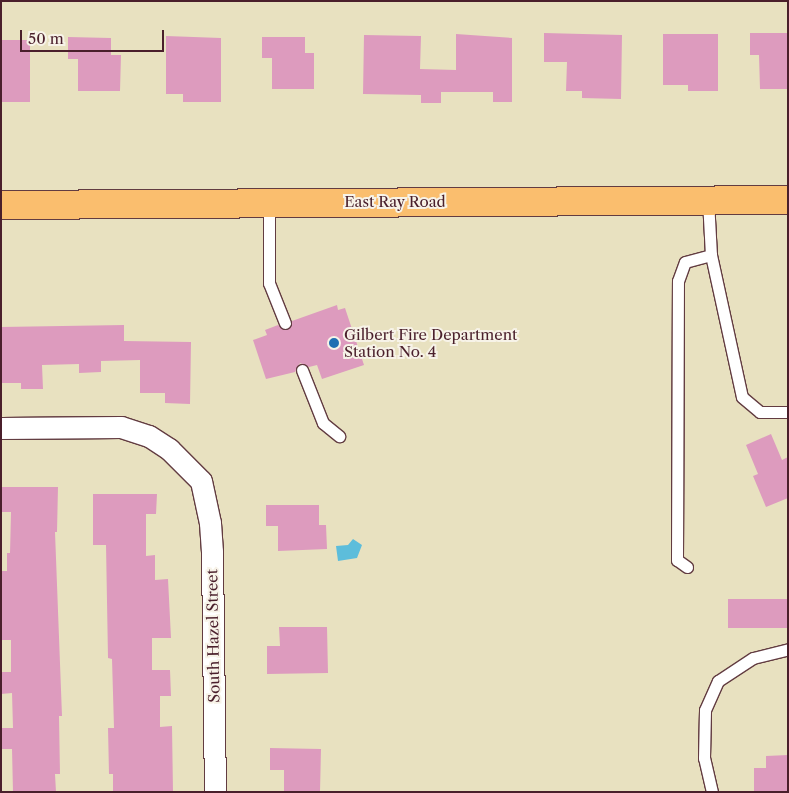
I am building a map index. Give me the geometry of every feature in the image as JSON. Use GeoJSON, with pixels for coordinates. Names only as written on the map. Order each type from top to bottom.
{"type":"FeatureCollection","features":[{"type":"Feature","properties":{"kind":"main road","name":"East Ray Road"},"geometry":{"type":"LineString","coordinates":[[1,205],[788,200]]}},
{"type":"Feature","properties":{"kind":"street","name":"South Hazel Street"},"geometry":{"type":"LineString","coordinates":[[1,428],[121,427],[149,436],[169,449],[201,482],[210,523],[212,552],[215,792]]}},
{"type":"Feature","properties":{"kind":"lane"},"geometry":{"type":"LineString","coordinates":[[708,200],[711,255],[742,397],[760,412],[788,412]]}},
{"type":"Feature","properties":{"kind":"lane"},"geometry":{"type":"LineString","coordinates":[[269,203],[269,283],[285,323]]}},
{"type":"Feature","properties":{"kind":"lane"},"geometry":{"type":"LineString","coordinates":[[687,567],[677,560],[678,281],[685,262],[711,255]]}},
{"type":"Feature","properties":{"kind":"lane"},"geometry":{"type":"LineString","coordinates":[[302,370],[323,423],[339,436]]}},
{"type":"Feature","properties":{"kind":"lane"},"geometry":{"type":"LineString","coordinates":[[712,792],[704,758],[705,710],[718,681],[753,658],[788,649]]}},
{"type":"Feature","properties":{"kind":"water"},"geometry":{"type":"Polygon","coordinates":[[[353,539],[362,545],[357,558],[338,561],[336,546],[348,545],[353,539]]]}},
{"type":"Feature","properties":{"kind":"building"},"geometry":{"type":"Polygon","coordinates":[[[544,33],[622,35],[621,99],[582,98],[582,91],[566,91],[567,62],[544,62],[544,33]]]}},
{"type":"Feature","properties":{"kind":"building"},"geometry":{"type":"Polygon","coordinates":[[[750,33],[788,33],[788,89],[760,89],[759,55],[750,55],[750,33]]]}},
{"type":"Feature","properties":{"kind":"building"},"geometry":{"type":"Polygon","coordinates":[[[456,34],[512,38],[512,102],[493,102],[493,92],[441,92],[441,103],[421,103],[421,95],[363,94],[364,35],[421,36],[420,69],[456,70],[456,34]]]}},
{"type":"Feature","properties":{"kind":"building"},"geometry":{"type":"Polygon","coordinates":[[[663,34],[718,34],[718,91],[688,91],[688,85],[663,85],[663,34]]]}},
{"type":"Feature","properties":{"kind":"building"},"geometry":{"type":"Polygon","coordinates":[[[166,36],[221,38],[221,102],[183,102],[183,94],[166,94],[166,36]]]}},
{"type":"Feature","properties":{"kind":"building"},"geometry":{"type":"Polygon","coordinates":[[[68,37],[111,38],[111,55],[121,55],[120,91],[78,91],[78,59],[68,59],[68,37]]]}},
{"type":"Feature","properties":{"kind":"building"},"geometry":{"type":"Polygon","coordinates":[[[262,37],[305,37],[305,53],[314,53],[314,89],[272,89],[272,58],[262,58],[262,37]]]}},
{"type":"Feature","properties":{"kind":"building"},"geometry":{"type":"Polygon","coordinates":[[[1,40],[30,40],[30,102],[1,102],[1,40]]]}},
{"type":"Feature","properties":{"kind":"building"},"geometry":{"type":"Polygon","coordinates":[[[337,305],[338,310],[345,308],[364,365],[322,379],[317,365],[309,367],[300,363],[295,372],[266,379],[253,340],[267,335],[265,330],[278,325],[287,330],[292,321],[337,305]]]}},
{"type":"Feature","properties":{"kind":"building"},"geometry":{"type":"Polygon","coordinates":[[[124,325],[124,341],[191,342],[190,404],[165,403],[165,393],[140,393],[140,360],[101,361],[101,372],[79,373],[79,364],[42,365],[43,389],[21,389],[21,383],[1,383],[1,327],[124,325]]]}},
{"type":"Feature","properties":{"kind":"building"},"geometry":{"type":"Polygon","coordinates":[[[771,434],[782,460],[788,457],[788,498],[766,507],[753,476],[758,474],[746,445],[771,434]]]}},
{"type":"Feature","properties":{"kind":"building"},"geometry":{"type":"Polygon","coordinates":[[[1,487],[58,487],[57,532],[55,532],[62,716],[59,716],[60,774],[55,774],[56,792],[13,792],[12,749],[1,749],[1,728],[13,728],[12,693],[1,694],[1,672],[11,672],[11,640],[1,640],[1,571],[7,571],[7,553],[10,553],[11,512],[1,512],[1,487]]]}},
{"type":"Feature","properties":{"kind":"building"},"geometry":{"type":"Polygon","coordinates":[[[93,494],[157,494],[156,514],[146,514],[146,556],[155,555],[155,580],[168,579],[171,638],[152,638],[152,670],[170,670],[171,696],[160,696],[160,727],[172,726],[173,792],[113,792],[113,774],[109,774],[108,728],[114,728],[112,659],[108,658],[106,545],[93,545],[93,494]]]}},
{"type":"Feature","properties":{"kind":"building"},"geometry":{"type":"Polygon","coordinates":[[[266,505],[319,505],[319,525],[326,525],[327,549],[278,551],[278,526],[266,526],[266,505]]]}},
{"type":"Feature","properties":{"kind":"building"},"geometry":{"type":"Polygon","coordinates":[[[728,599],[788,599],[788,628],[728,628],[728,599]]]}},
{"type":"Feature","properties":{"kind":"building"},"geometry":{"type":"Polygon","coordinates":[[[279,627],[327,627],[328,673],[267,674],[267,646],[280,646],[279,627]]]}},
{"type":"Feature","properties":{"kind":"building"},"geometry":{"type":"Polygon","coordinates":[[[270,748],[321,749],[320,792],[284,792],[284,770],[270,770],[270,748]]]}},
{"type":"Feature","properties":{"kind":"building"},"geometry":{"type":"Polygon","coordinates":[[[788,755],[788,792],[754,792],[754,768],[766,768],[766,756],[788,755]]]}},
{"type":"Feature","properties":{"kind":"place","name":"Gilbert Fire Department Station No. 4"},"geometry":{"type":"Point","coordinates":[334,343]}}]}
